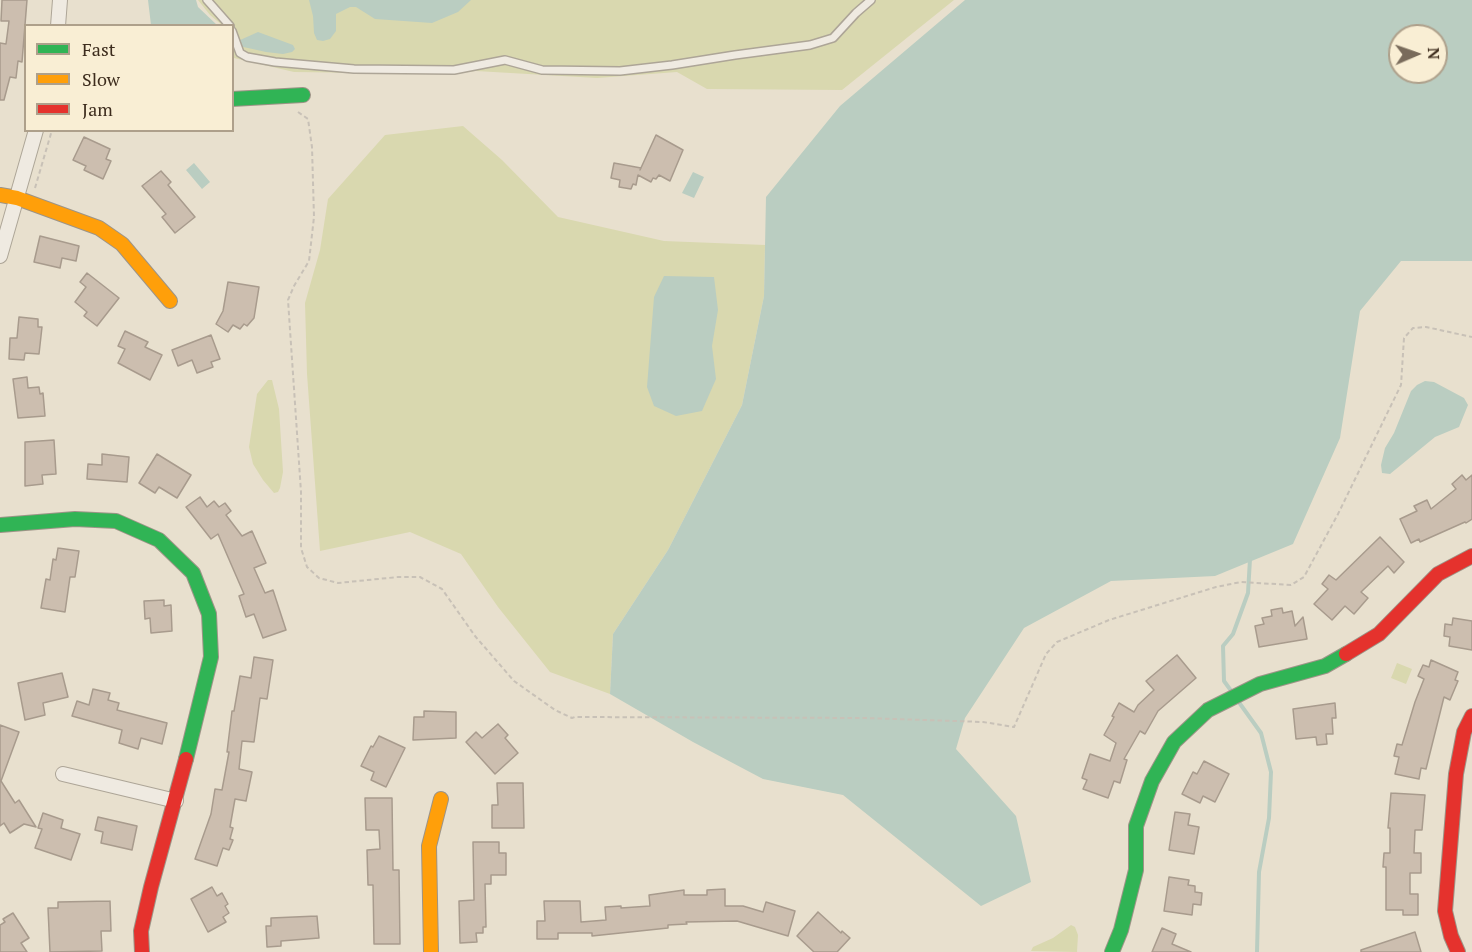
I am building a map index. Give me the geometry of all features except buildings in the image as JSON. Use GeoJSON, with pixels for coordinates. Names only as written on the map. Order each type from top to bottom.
{"type":"FeatureCollection","features":[{"type":"Feature","properties":{"kind":"street"},"geometry":{"type":"LineString","coordinates":[[58,24],[60,0]]}},
{"type":"Feature","properties":{"kind":"street"},"geometry":{"type":"LineString","coordinates":[[234,99],[303,95]]}},
{"type":"Feature","properties":{"kind":"street"},"geometry":{"type":"LineString","coordinates":[[0,256],[24,200],[36,132]]}},
{"type":"Feature","properties":{"kind":"street"},"geometry":{"type":"LineString","coordinates":[[0,195],[24,200],[99,228],[122,244],[170,301]]}},
{"type":"Feature","properties":{"kind":"street"},"geometry":{"type":"LineString","coordinates":[[0,525],[75,519],[116,520],[159,540],[193,573],[209,614],[211,657],[176,801],[151,887],[141,931],[142,952]]}},
{"type":"Feature","properties":{"kind":"street"},"geometry":{"type":"LineString","coordinates":[[1112,952],[1121,930],[1137,870],[1137,826],[1152,781],[1174,742],[1208,710],[1260,684],[1324,666],[1379,634],[1438,574],[1472,556]]}},
{"type":"Feature","properties":{"kind":"street"},"geometry":{"type":"LineString","coordinates":[[1458,952],[1451,936],[1445,911],[1456,774],[1464,732],[1472,716]]}},
{"type":"Feature","properties":{"kind":"street"},"geometry":{"type":"LineString","coordinates":[[63,774],[176,801]]}},
{"type":"Feature","properties":{"kind":"street"},"geometry":{"type":"LineString","coordinates":[[430,952],[429,846],[441,799]]}},
{"type":"Feature","properties":{"kind":"lane"},"geometry":{"type":"LineString","coordinates":[[207,0],[228,24]]}},
{"type":"Feature","properties":{"kind":"lane"},"geometry":{"type":"LineString","coordinates":[[234,36],[240,53],[247,57],[275,62],[354,69],[454,70],[505,60],[542,70],[620,71],[810,45],[833,38],[871,0]]}},
{"type":"Feature","properties":{"kind":"path"},"geometry":{"type":"LineString","coordinates":[[294,110],[308,119],[314,194],[309,261],[288,300],[301,492],[301,548],[307,567],[319,578],[339,583],[420,577],[435,585],[442,589],[474,636],[514,681],[555,710],[572,718],[866,718],[984,722],[1014,727],[1046,654],[1057,642],[1109,620],[1216,586],[1241,582],[1291,585],[1304,577],[1338,514],[1401,385],[1404,338],[1413,328],[1426,327],[1472,337]]}},
{"type":"Feature","properties":{"kind":"path"},"geometry":{"type":"LineString","coordinates":[[24,200],[51,132]]}},
{"type":"Feature","properties":{"kind":"green space"},"geometry":{"type":"Polygon","coordinates":[[[198,0],[954,0],[842,90],[707,89],[677,72],[597,78],[476,71],[441,74],[294,72],[234,58],[234,24],[221,24],[198,0]]]}},
{"type":"Feature","properties":{"kind":"green space"},"geometry":{"type":"Polygon","coordinates":[[[463,126],[502,160],[558,217],[664,241],[765,245],[764,296],[742,405],[668,550],[613,634],[610,694],[550,672],[498,607],[461,554],[410,532],[320,551],[307,374],[305,303],[320,250],[328,199],[385,135],[463,126]]]}},
{"type":"Feature","properties":{"kind":"green space"},"geometry":{"type":"Polygon","coordinates":[[[268,380],[272,380],[279,409],[283,472],[280,488],[274,493],[253,464],[249,447],[257,394],[268,380]]]}},
{"type":"Feature","properties":{"kind":"green space"},"geometry":{"type":"Polygon","coordinates":[[[1397,663],[1412,669],[1406,684],[1391,678],[1397,663]]]}},
{"type":"Feature","properties":{"kind":"green space"},"geometry":{"type":"Polygon","coordinates":[[[1071,925],[1075,927],[1078,935],[1077,952],[1031,951],[1033,947],[1053,938],[1071,925]]]}},
{"type":"Feature","properties":{"kind":"shaded area"},"geometry":{"type":"Polygon","coordinates":[[[148,0],[196,0],[198,7],[216,24],[151,24],[148,0]]]}},
{"type":"Feature","properties":{"kind":"shaded area"},"geometry":{"type":"Polygon","coordinates":[[[309,0],[471,0],[458,12],[432,23],[375,19],[356,7],[350,7],[336,14],[336,31],[330,39],[323,41],[317,40],[314,33],[309,0]]]}},
{"type":"Feature","properties":{"kind":"shaded area"},"geometry":{"type":"Polygon","coordinates":[[[965,0],[1472,0],[1472,261],[1401,261],[1360,311],[1340,438],[1293,544],[1215,576],[1111,581],[1024,628],[965,718],[956,749],[1016,816],[1031,882],[981,906],[843,795],[763,779],[610,694],[613,634],[668,550],[742,405],[764,296],[766,197],[840,106],[965,0]]]}},
{"type":"Feature","properties":{"kind":"shaded area"},"geometry":{"type":"Polygon","coordinates":[[[258,32],[293,45],[295,49],[283,54],[239,46],[238,41],[258,32]]]}},
{"type":"Feature","properties":{"kind":"shaded area"},"geometry":{"type":"Polygon","coordinates":[[[194,163],[210,182],[202,189],[186,170],[194,163]]]}},
{"type":"Feature","properties":{"kind":"shaded area"},"geometry":{"type":"Polygon","coordinates":[[[693,172],[704,177],[694,198],[682,193],[693,172]]]}},
{"type":"Feature","properties":{"kind":"shaded area"},"geometry":{"type":"Polygon","coordinates":[[[664,276],[714,277],[718,310],[712,346],[716,379],[702,411],[676,416],[654,406],[647,387],[654,297],[664,276]]]}},
{"type":"Feature","properties":{"kind":"shaded area"},"geometry":{"type":"Polygon","coordinates":[[[1425,381],[1434,382],[1464,398],[1468,405],[1459,427],[1435,437],[1390,474],[1382,473],[1381,465],[1385,448],[1394,433],[1411,391],[1425,381]]]}},
{"type":"Feature","properties":{"kind":"waterway"},"geometry":{"type":"LineString","coordinates":[[1232,692],[1224,681],[1223,646],[1233,634],[1248,593],[1250,559]]}},
{"type":"Feature","properties":{"kind":"waterway"},"geometry":{"type":"LineString","coordinates":[[1238,701],[1261,733],[1271,772],[1269,818],[1259,872],[1257,952]]}},
{"type":"Feature","properties":{"kind":"traffic: fast"},"geometry":{"type":"LineString","coordinates":[[234,99],[303,95]]}},
{"type":"Feature","properties":{"kind":"traffic: fast"},"geometry":{"type":"LineString","coordinates":[[0,525],[75,519],[116,521],[159,540],[193,573],[209,614],[211,657],[186,759]]}},
{"type":"Feature","properties":{"kind":"traffic: fast"},"geometry":{"type":"LineString","coordinates":[[1112,952],[1121,930],[1136,870],[1136,826],[1152,781],[1174,742],[1208,710],[1260,684],[1325,666],[1346,654]]}},
{"type":"Feature","properties":{"kind":"traffic: slow"},"geometry":{"type":"LineString","coordinates":[[0,195],[17,198],[99,228],[122,244],[170,301]]}},
{"type":"Feature","properties":{"kind":"traffic: slow"},"geometry":{"type":"LineString","coordinates":[[431,952],[429,846],[441,799]]}},
{"type":"Feature","properties":{"kind":"traffic: jam"},"geometry":{"type":"LineString","coordinates":[[1346,654],[1379,634],[1438,574],[1472,556]]}},
{"type":"Feature","properties":{"kind":"traffic: jam"},"geometry":{"type":"LineString","coordinates":[[1458,952],[1451,936],[1445,911],[1456,774],[1464,732],[1472,716]]}},
{"type":"Feature","properties":{"kind":"traffic: jam"},"geometry":{"type":"LineString","coordinates":[[142,952],[141,931],[151,887],[186,759]]}}]}
